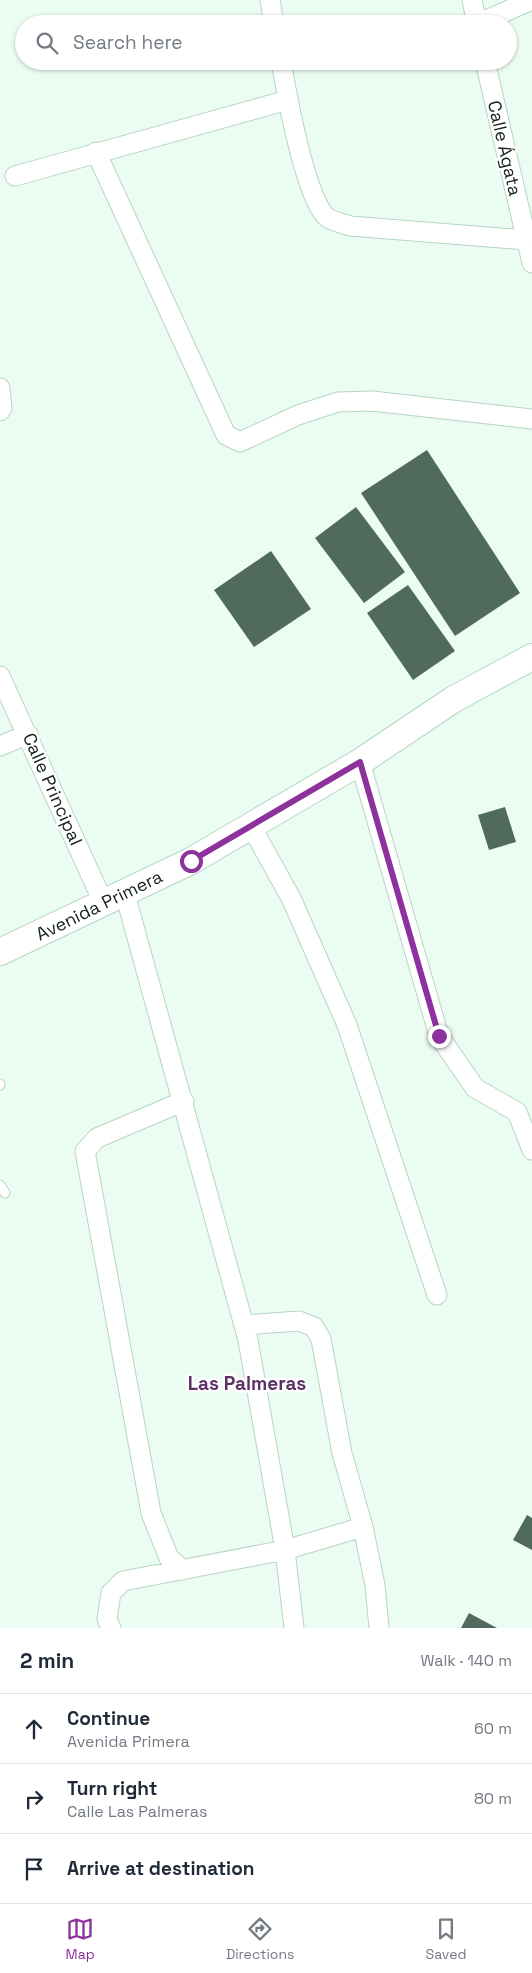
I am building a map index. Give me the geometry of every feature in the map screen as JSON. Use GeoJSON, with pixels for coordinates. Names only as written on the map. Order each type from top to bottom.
{"type":"FeatureCollection","features":[{"type":"Feature","properties":{"kind":"main road","name":"Avenida Primera"},"geometry":{"type":"LineString","coordinates":[[0,952],[115,899],[191,861],[360,762],[454,699],[532,657]]}},
{"type":"Feature","properties":{"kind":"street"},"geometry":{"type":"LineString","coordinates":[[270,0],[272,15]]}},
{"type":"Feature","properties":{"kind":"street"},"geometry":{"type":"LineString","coordinates":[[472,0],[475,15]]}},
{"type":"Feature","properties":{"kind":"street"},"geometry":{"type":"LineString","coordinates":[[498,15],[532,0]]}},
{"type":"Feature","properties":{"kind":"street"},"geometry":{"type":"LineString","coordinates":[[283,70],[288,100],[312,195],[327,218],[350,226],[529,239]]}},
{"type":"Feature","properties":{"kind":"street","name":"Calle Ágata"},"geometry":{"type":"LineString","coordinates":[[487,70],[529,239],[532,263]]}},
{"type":"Feature","properties":{"kind":"street"},"geometry":{"type":"LineString","coordinates":[[15,176],[288,100]]}},
{"type":"Feature","properties":{"kind":"street"},"geometry":{"type":"LineString","coordinates":[[96,152],[226,435],[240,442],[298,415],[338,402],[372,401],[532,419]]}},
{"type":"Feature","properties":{"kind":"street"},"geometry":{"type":"LineString","coordinates":[[0,388],[1,410]]}},
{"type":"Feature","properties":{"kind":"street","name":"Calle Principal"},"geometry":{"type":"LineString","coordinates":[[0,676],[28,734],[115,899],[184,1100],[244,1325],[285,1550],[294,1628]]}},
{"type":"Feature","properties":{"kind":"street"},"geometry":{"type":"LineString","coordinates":[[0,746],[28,734]]}},
{"type":"Feature","properties":{"kind":"street"},"geometry":{"type":"LineString","coordinates":[[360,762],[439,1036],[475,1088],[518,1112],[532,1150]]}},
{"type":"Feature","properties":{"kind":"street"},"geometry":{"type":"LineString","coordinates":[[251,826],[291,898],[347,1025],[437,1295]]}},
{"type":"Feature","properties":{"kind":"street"},"geometry":{"type":"LineString","coordinates":[[183,1570],[169,1558],[151,1513],[84,1151],[97,1138],[184,1100]]}},
{"type":"Feature","properties":{"kind":"street"},"geometry":{"type":"LineString","coordinates":[[244,1325],[299,1321],[314,1327],[322,1339],[342,1453],[363,1527],[375,1585],[379,1628]]}},
{"type":"Feature","properties":{"kind":"street"},"geometry":{"type":"LineString","coordinates":[[111,1628],[107,1618],[112,1593],[123,1581],[285,1550],[363,1527]]}},
{"type":"Feature","properties":{"kind":"building"},"geometry":{"type":"Polygon","coordinates":[[[427,450],[520,593],[455,636],[361,493],[427,450]]]}},
{"type":"Feature","properties":{"kind":"building"},"geometry":{"type":"Polygon","coordinates":[[[356,507],[405,572],[364,603],[315,538],[356,507]]]}},
{"type":"Feature","properties":{"kind":"building"},"geometry":{"type":"Polygon","coordinates":[[[271,551],[311,609],[254,647],[214,590],[271,551]]]}},
{"type":"Feature","properties":{"kind":"building"},"geometry":{"type":"Polygon","coordinates":[[[408,585],[455,651],[413,680],[367,613],[408,585]]]}},
{"type":"Feature","properties":{"kind":"building"},"geometry":{"type":"Polygon","coordinates":[[[505,807],[516,842],[489,850],[478,815],[505,807]]]}},
{"type":"Feature","properties":{"kind":"building"},"geometry":{"type":"Polygon","coordinates":[[[527,1515],[532,1518],[532,1550],[513,1540],[527,1515]]]}},
{"type":"Feature","properties":{"kind":"building"},"geometry":{"type":"Polygon","coordinates":[[[469,1613],[497,1628],[461,1628],[469,1613]]]}},
{"type":"Feature","properties":{"kind":"district","name":"Las Palmeras"},"geometry":{"type":"Point","coordinates":[247,1383]}},
{"type":"Feature","properties":{"kind":"route"},"geometry":{"type":"LineString","coordinates":[[191,861],[360,762],[439,1036]]}}]}
